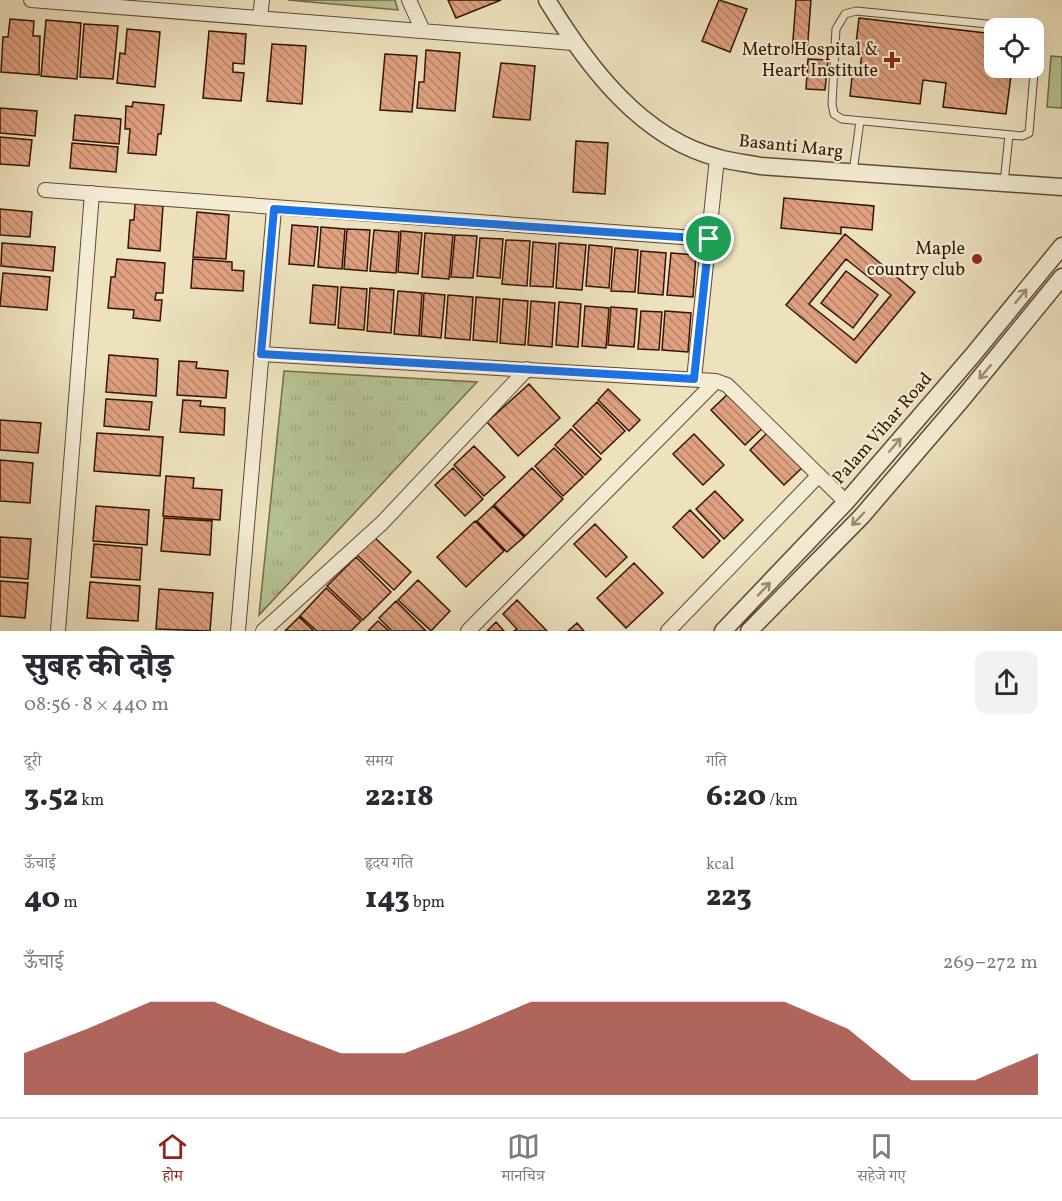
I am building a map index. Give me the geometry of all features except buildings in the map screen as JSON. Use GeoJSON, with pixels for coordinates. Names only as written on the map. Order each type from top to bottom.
{"type":"FeatureCollection","features":[{"type":"Feature","properties":{"kind":"street"},"geometry":{"type":"LineString","coordinates":[[31,0],[573,43]]}},
{"type":"Feature","properties":{"kind":"street"},"geometry":{"type":"LineString","coordinates":[[260,18],[262,0]]}},
{"type":"Feature","properties":{"kind":"street"},"geometry":{"type":"LineString","coordinates":[[409,0],[423,31]]}},
{"type":"Feature","properties":{"kind":"street","name":"Basanti Marg"},"geometry":{"type":"LineString","coordinates":[[547,0],[573,43],[650,124],[677,141],[717,158],[760,166],[1062,187]]}},
{"type":"Feature","properties":{"kind":"street"},"geometry":{"type":"LineString","coordinates":[[694,379],[717,158]]}},
{"type":"Feature","properties":{"kind":"street"},"geometry":{"type":"LineString","coordinates":[[45,190],[274,209],[709,239]]}},
{"type":"Feature","properties":{"kind":"street"},"geometry":{"type":"LineString","coordinates":[[58,631],[92,193]]}},
{"type":"Feature","properties":{"kind":"street"},"geometry":{"type":"LineString","coordinates":[[238,631],[274,209]]}},
{"type":"Feature","properties":{"kind":"street","name":"Palam Vihar Road"},"geometry":{"type":"LineString","coordinates":[[728,630],[846,502],[972,356],[1062,246]]}},
{"type":"Feature","properties":{"kind":"street"},"geometry":{"type":"LineString","coordinates":[[749,631],[862,516],[1062,277]]}},
{"type":"Feature","properties":{"kind":"street"},"geometry":{"type":"LineString","coordinates":[[261,354],[716,381],[727,385],[846,502]]}},
{"type":"Feature","properties":{"kind":"street"},"geometry":{"type":"LineString","coordinates":[[263,631],[382,523],[527,369]]}},
{"type":"Feature","properties":{"kind":"street"},"geometry":{"type":"LineString","coordinates":[[468,631],[716,381]]}},
{"type":"Feature","properties":{"kind":"street"},"geometry":{"type":"LineString","coordinates":[[668,631],[819,475]]}},
{"type":"Feature","properties":{"kind":"lane"},"geometry":{"type":"LineString","coordinates":[[984,24],[856,11],[845,14],[836,29],[832,104],[834,114],[842,119],[1022,136],[1029,133],[1032,125],[1035,78]]}},
{"type":"Feature","properties":{"kind":"lane"},"geometry":{"type":"LineString","coordinates":[[853,172],[860,121]]}},
{"type":"Feature","properties":{"kind":"lane"},"geometry":{"type":"LineString","coordinates":[[1004,183],[1009,135]]}},
{"type":"Feature","properties":{"kind":"green space"},"geometry":{"type":"Polygon","coordinates":[[[288,0],[395,0],[398,10],[288,0]]]}},
{"type":"Feature","properties":{"kind":"green space"},"geometry":{"type":"Polygon","coordinates":[[[1051,56],[1062,57],[1062,108],[1047,107],[1051,56]]]}},
{"type":"Feature","properties":{"kind":"green space"},"geometry":{"type":"Polygon","coordinates":[[[284,371],[477,382],[259,615],[284,371]]]}},
{"type":"Feature","properties":{"kind":"place","name":"Metro Hospital & Heart Institute"},"geometry":{"type":"Point","coordinates":[892,60]}},
{"type":"Feature","properties":{"kind":"place","name":"Maple country club"},"geometry":{"type":"Point","coordinates":[977,259]}},
{"type":"Feature","properties":{"kind":"route"},"geometry":{"type":"LineString","coordinates":[[274,209],[709,239],[694,379],[261,354],[274,209]]}}]}
